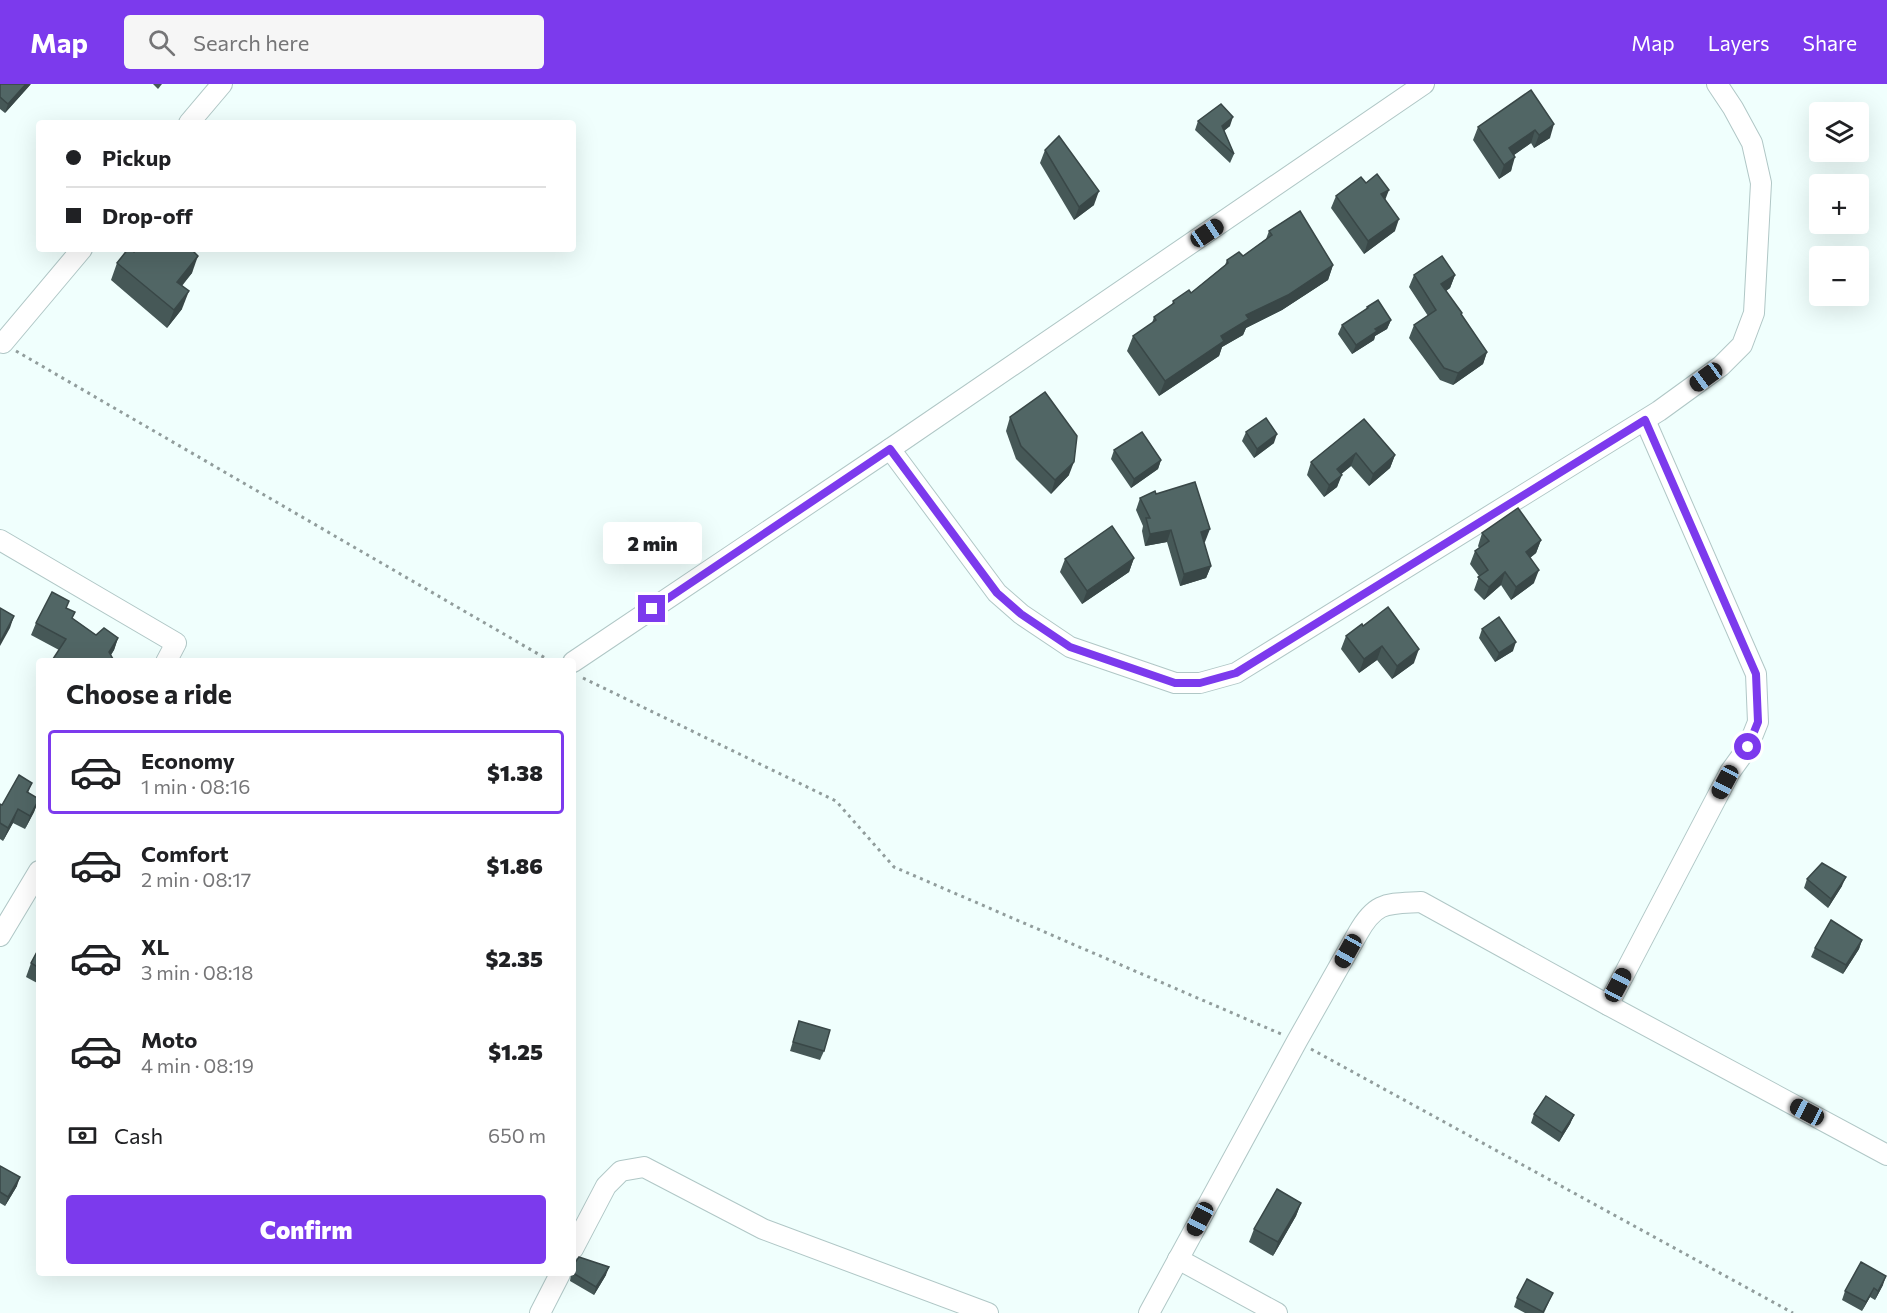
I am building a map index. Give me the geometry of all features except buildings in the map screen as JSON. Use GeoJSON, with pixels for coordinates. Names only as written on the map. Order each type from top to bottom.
{"type":"FeatureCollection","features":[{"type":"Feature","properties":{"kind":"street"},"geometry":{"type":"LineString","coordinates":[[192,120],[222,84]]}},
{"type":"Feature","properties":{"kind":"street"},"geometry":{"type":"LineString","coordinates":[[578,670],[890,449],[1424,84]]}},
{"type":"Feature","properties":{"kind":"street"},"geometry":{"type":"LineString","coordinates":[[890,449],[997,593],[1021,614],[1070,647],[1175,683],[1200,683],[1236,673],[1645,420],[1722,366],[1742,345],[1754,313],[1761,183],[1752,143],[1717,84]]}},
{"type":"Feature","properties":{"kind":"street"},"geometry":{"type":"LineString","coordinates":[[3,343],[79,252]]}},
{"type":"Feature","properties":{"kind":"street"},"geometry":{"type":"LineString","coordinates":[[1608,1005],[1730,772],[1748,747],[1758,722],[1756,674],[1645,420]]}},
{"type":"Feature","properties":{"kind":"street"},"geometry":{"type":"LineString","coordinates":[[0,540],[176,644],[168,658]]}},
{"type":"Feature","properties":{"kind":"street"},"geometry":{"type":"LineString","coordinates":[[0,936],[36,876]]}},
{"type":"Feature","properties":{"kind":"street"},"geometry":{"type":"LineString","coordinates":[[1149,1313],[1296,1041],[1368,916],[1380,906],[1421,902],[1887,1155]]}},
{"type":"Feature","properties":{"kind":"street"},"geometry":{"type":"LineString","coordinates":[[576,1243],[606,1186],[621,1171],[644,1167],[764,1229],[988,1313]]}},
{"type":"Feature","properties":{"kind":"street"},"geometry":{"type":"LineString","coordinates":[[1178,1259],[1277,1313]]}},
{"type":"Feature","properties":{"kind":"street"},"geometry":{"type":"LineString","coordinates":[[540,1313],[559,1276]]}},
{"type":"Feature","properties":{"kind":"path"},"geometry":{"type":"LineString","coordinates":[[3,343],[545,658]]}},
{"type":"Feature","properties":{"kind":"path"},"geometry":{"type":"LineString","coordinates":[[578,670],[836,801],[894,867],[1296,1041],[1793,1313]]}},
{"type":"Feature","properties":{"kind":"route"},"geometry":{"type":"LineString","coordinates":[[652,609],[890,449],[997,593],[1021,614],[1070,647],[1175,683],[1200,683],[1236,673],[1645,420],[1756,674],[1758,722],[1748,747]]}}]}
